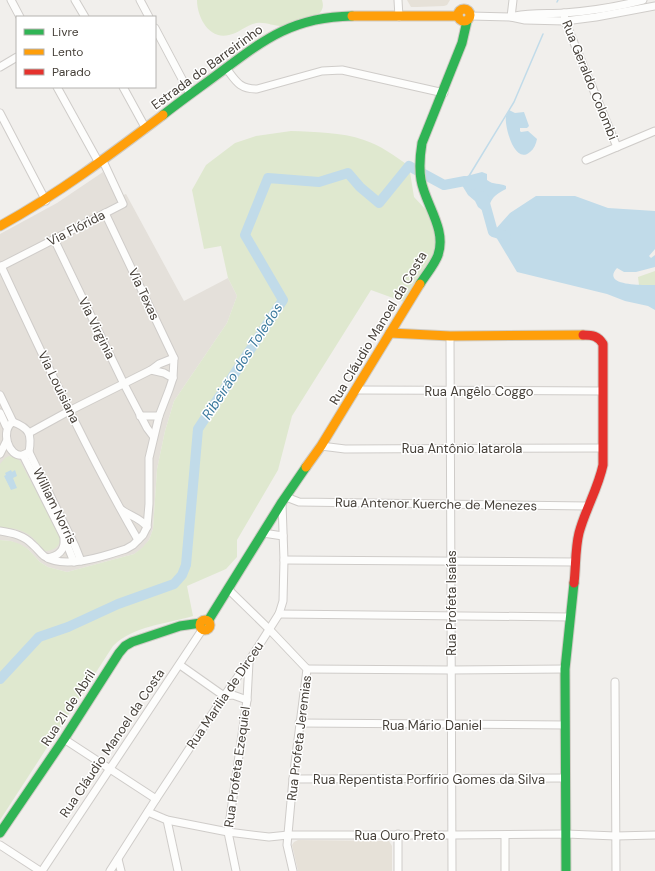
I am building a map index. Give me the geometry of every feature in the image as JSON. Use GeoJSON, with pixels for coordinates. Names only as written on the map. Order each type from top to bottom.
{"type":"FeatureCollection","features":[{"type":"Feature","properties":{"kind":"street"},"geometry":{"type":"LineString","coordinates":[[11,0],[19,16]]}},
{"type":"Feature","properties":{"kind":"street"},"geometry":{"type":"LineString","coordinates":[[76,0],[84,16]]}},
{"type":"Feature","properties":{"kind":"street"},"geometry":{"type":"LineString","coordinates":[[140,0],[148,16]]}},
{"type":"Feature","properties":{"kind":"street"},"geometry":{"type":"LineString","coordinates":[[398,0],[399,17]]}},
{"type":"Feature","properties":{"kind":"street"},"geometry":{"type":"LineString","coordinates":[[458,0],[465,15]]}},
{"type":"Feature","properties":{"kind":"street"},"geometry":{"type":"LineString","coordinates":[[465,15],[467,0]]}},
{"type":"Feature","properties":{"kind":"street"},"geometry":{"type":"LineString","coordinates":[[511,17],[513,0]]}},
{"type":"Feature","properties":{"kind":"street"},"geometry":{"type":"LineString","coordinates":[[511,17],[525,14],[564,13],[593,10],[643,0]]}},
{"type":"Feature","properties":{"kind":"street"},"geometry":{"type":"LineString","coordinates":[[465,15],[511,17],[524,20],[565,21],[655,6]]}},
{"type":"Feature","properties":{"kind":"street","name":"Rua Geraldo Colombi"},"geometry":{"type":"LineString","coordinates":[[564,13],[565,21],[617,147]]}},
{"type":"Feature","properties":{"kind":"street","name":"Estrada do Barreirinho"},"geometry":{"type":"LineString","coordinates":[[0,226],[46,201],[74,182],[146,129],[256,44],[284,29],[301,23],[338,17],[465,15]]}},
{"type":"Feature","properties":{"kind":"street","name":"Rua Cláudio Manoel da Costa"},"geometry":{"type":"LineString","coordinates":[[41,871],[180,665],[203,625],[228,589],[284,499],[321,446],[438,255],[440,238],[436,222],[421,181],[420,156],[422,143],[444,93],[462,43],[465,15]]}},
{"type":"Feature","properties":{"kind":"street"},"geometry":{"type":"LineString","coordinates":[[156,30],[190,94]]}},
{"type":"Feature","properties":{"kind":"street"},"geometry":{"type":"LineString","coordinates":[[0,67],[16,58]]}},
{"type":"Feature","properties":{"kind":"street"},"geometry":{"type":"LineString","coordinates":[[226,68],[239,85],[248,89],[257,89],[322,71],[342,70],[444,93]]}},
{"type":"Feature","properties":{"kind":"street"},"geometry":{"type":"LineString","coordinates":[[58,88],[101,162]]}},
{"type":"Feature","properties":{"kind":"street"},"geometry":{"type":"LineString","coordinates":[[124,88],[146,129]]}},
{"type":"Feature","properties":{"kind":"street"},"geometry":{"type":"LineString","coordinates":[[0,112],[46,201]]}},
{"type":"Feature","properties":{"kind":"street"},"geometry":{"type":"LineString","coordinates":[[586,160],[655,132]]}},
{"type":"Feature","properties":{"kind":"street","name":"Via Flórida"},"geometry":{"type":"LineString","coordinates":[[0,267],[123,204],[110,174],[101,162]]}},
{"type":"Feature","properties":{"kind":"street","name":"Via Texas"},"geometry":{"type":"LineString","coordinates":[[105,213],[174,358],[173,378],[170,390],[159,416],[153,436],[149,458],[149,504],[147,527]]}},
{"type":"Feature","properties":{"kind":"street","name":"Via Virginia"},"geometry":{"type":"LineString","coordinates":[[54,239],[140,416],[153,436]]}},
{"type":"Feature","properties":{"kind":"street","name":"Via Louisiana"},"geometry":{"type":"LineString","coordinates":[[0,267],[69,411],[138,540]]}},
{"type":"Feature","properties":{"kind":"street"},"geometry":{"type":"LineString","coordinates":[[390,333],[450,336],[593,335],[599,338],[602,344],[603,465],[600,478],[588,506],[579,534],[565,669],[566,871]]}},
{"type":"Feature","properties":{"kind":"street","name":"Rua Profeta Isaías"},"geometry":{"type":"LineString","coordinates":[[450,336],[452,871]]}},
{"type":"Feature","properties":{"kind":"street"},"geometry":{"type":"LineString","coordinates":[[30,433],[69,411],[151,370],[159,364],[174,358]]}},
{"type":"Feature","properties":{"kind":"street"},"geometry":{"type":"LineString","coordinates":[[151,370],[164,373],[173,378]]}},
{"type":"Feature","properties":{"kind":"street","name":"Rua Angêlo Coggo"},"geometry":{"type":"LineString","coordinates":[[356,390],[450,392],[603,391]]}},
{"type":"Feature","properties":{"kind":"street"},"geometry":{"type":"LineString","coordinates":[[0,395],[14,422],[25,428],[30,433],[31,439],[26,453],[16,454],[10,450],[6,442],[6,426],[0,413]]}},
{"type":"Feature","properties":{"kind":"street"},"geometry":{"type":"LineString","coordinates":[[140,416],[159,416]]}},
{"type":"Feature","properties":{"kind":"street"},"geometry":{"type":"LineString","coordinates":[[6,426],[14,422]]}},
{"type":"Feature","properties":{"kind":"street"},"geometry":{"type":"LineString","coordinates":[[0,455],[6,442]]}},
{"type":"Feature","properties":{"kind":"street","name":"Rua Antônio Iatarola"},"geometry":{"type":"LineString","coordinates":[[321,446],[345,449],[603,448]]}},
{"type":"Feature","properties":{"kind":"street"},"geometry":{"type":"LineString","coordinates":[[0,455],[10,450]]}},
{"type":"Feature","properties":{"kind":"street","name":"William Norris"},"geometry":{"type":"LineString","coordinates":[[26,453],[63,535],[77,561]]}},
{"type":"Feature","properties":{"kind":"street","name":"William Norris"},"geometry":{"type":"LineString","coordinates":[[26,453],[72,540],[77,561]]}},
{"type":"Feature","properties":{"kind":"street","name":"Rua Antenor Kuerche de Menezes"},"geometry":{"type":"LineString","coordinates":[[284,499],[300,502],[588,506]]}},
{"type":"Feature","properties":{"kind":"street","name":"Rua Marilia de Dirceu"},"geometry":{"type":"LineString","coordinates":[[249,662],[279,614],[283,601],[284,499]]}},
{"type":"Feature","properties":{"kind":"street","name":"Via Louisiana"},"geometry":{"type":"LineString","coordinates":[[119,507],[128,514],[142,521],[147,527]]}},
{"type":"Feature","properties":{"kind":"street"},"geometry":{"type":"LineString","coordinates":[[0,531],[24,537],[48,558],[59,562],[77,561],[126,548],[133,545],[138,540],[147,527]]}},
{"type":"Feature","properties":{"kind":"street"},"geometry":{"type":"LineString","coordinates":[[263,533],[283,536]]}},
{"type":"Feature","properties":{"kind":"street"},"geometry":{"type":"LineString","coordinates":[[48,558],[54,557],[64,547],[63,535]]}},
{"type":"Feature","properties":{"kind":"street"},"geometry":{"type":"LineString","coordinates":[[284,560],[575,562]]}},
{"type":"Feature","properties":{"kind":"street","name":"Rua Profeta Jeremias"},"geometry":{"type":"LineString","coordinates":[[228,589],[307,669],[299,723],[287,845],[292,871]]}},
{"type":"Feature","properties":{"kind":"street"},"geometry":{"type":"LineString","coordinates":[[279,614],[570,617]]}},
{"type":"Feature","properties":{"kind":"street","name":"Rua 21 de Abril"},"geometry":{"type":"LineString","coordinates":[[0,833],[125,646],[132,642],[180,626],[203,625]]}},
{"type":"Feature","properties":{"kind":"street","name":"Rua Profeta Ezequiel"},"geometry":{"type":"LineString","coordinates":[[236,871],[228,832],[247,700],[245,673],[249,662]]}},
{"type":"Feature","properties":{"kind":"street"},"geometry":{"type":"LineString","coordinates":[[180,665],[224,696],[233,695],[247,700]]}},
{"type":"Feature","properties":{"kind":"street"},"geometry":{"type":"LineString","coordinates":[[307,669],[565,669]]}},
{"type":"Feature","properties":{"kind":"street","name":"Rua Marilia de Dirceu"},"geometry":{"type":"LineString","coordinates":[[110,871],[224,696],[245,673]]}},
{"type":"Feature","properties":{"kind":"street"},"geometry":{"type":"LineString","coordinates":[[615,682],[616,871]]}},
{"type":"Feature","properties":{"kind":"street","name":"Rua Mário Daniel"},"geometry":{"type":"LineString","coordinates":[[299,723],[565,725]]}},
{"type":"Feature","properties":{"kind":"street"},"geometry":{"type":"LineString","coordinates":[[64,739],[156,799]]}},
{"type":"Feature","properties":{"kind":"street","name":"Rua Repentista Porfírio Gomes da Silva"},"geometry":{"type":"LineString","coordinates":[[293,779],[565,778]]}},
{"type":"Feature","properties":{"kind":"street","name":"Rua Ouro Preto"},"geometry":{"type":"LineString","coordinates":[[148,812],[167,820],[228,832],[269,837],[288,835],[398,834],[655,835]]}},
{"type":"Feature","properties":{"kind":"street"},"geometry":{"type":"LineString","coordinates":[[167,820],[178,871]]}},
{"type":"Feature","properties":{"kind":"street"},"geometry":{"type":"LineString","coordinates":[[398,834],[398,871]]}},
{"type":"Feature","properties":{"kind":"street"},"geometry":{"type":"LineString","coordinates":[[505,835],[505,871]]}},
{"type":"Feature","properties":{"kind":"street"},"geometry":{"type":"LineString","coordinates":[[0,846],[41,871]]}},
{"type":"Feature","properties":{"kind":"street"},"geometry":{"type":"LineString","coordinates":[[118,859],[121,871]]}},
{"type":"Feature","properties":{"kind":"shaded area"},"geometry":{"type":"Polygon","coordinates":[[[407,0],[450,0],[447,5],[444,6],[411,7],[407,0]]]}},
{"type":"Feature","properties":{"kind":"shaded area"},"geometry":{"type":"Polygon","coordinates":[[[103,172],[116,198],[126,194],[184,301],[228,278],[237,296],[227,323],[174,401],[165,431],[157,469],[153,529],[149,540],[143,548],[134,554],[67,572],[48,567],[40,562],[28,549],[11,541],[0,540],[0,234],[57,203],[103,172]]]}},
{"type":"Feature","properties":{"kind":"shaded area"},"geometry":{"type":"Polygon","coordinates":[[[298,840],[389,841],[392,846],[392,871],[298,871],[292,845],[298,840]]]}},
{"type":"Feature","properties":{"kind":"green space"},"geometry":{"type":"Polygon","coordinates":[[[197,0],[322,0],[323,5],[320,13],[316,16],[287,26],[257,23],[233,34],[222,36],[210,31],[206,26],[199,13],[197,0]]]}},
{"type":"Feature","properties":{"kind":"green space"},"geometry":{"type":"Polygon","coordinates":[[[291,131],[328,133],[355,137],[382,148],[409,166],[414,197],[428,212],[437,239],[433,257],[404,302],[371,290],[292,416],[278,470],[237,540],[237,557],[226,569],[187,586],[193,616],[150,626],[130,634],[113,646],[0,820],[0,540],[20,544],[28,549],[40,562],[48,567],[67,572],[134,554],[149,540],[153,529],[157,469],[165,431],[174,401],[227,323],[237,296],[228,278],[221,246],[204,249],[192,190],[206,165],[235,143],[256,136],[291,131]]]}},
{"type":"Feature","properties":{"kind":"green space"},"geometry":{"type":"Polygon","coordinates":[[[655,271],[655,286],[649,288],[639,285],[638,277],[655,271]]]}},
{"type":"Feature","properties":{"kind":"green space"},"geometry":{"type":"Polygon","coordinates":[[[9,456],[17,458],[20,461],[60,536],[57,547],[52,550],[45,551],[36,541],[24,532],[10,528],[0,528],[0,464],[9,456]]]}},
{"type":"Feature","properties":{"kind":"water"},"geometry":{"type":"Polygon","coordinates":[[[509,110],[515,113],[524,112],[529,126],[527,128],[520,128],[520,131],[528,131],[537,139],[533,149],[524,155],[515,149],[508,135],[506,116],[509,110]]]}},
{"type":"Feature","properties":{"kind":"water"},"geometry":{"type":"Polygon","coordinates":[[[482,172],[487,174],[487,180],[492,183],[506,186],[506,189],[496,195],[489,206],[482,210],[468,195],[460,182],[463,177],[482,172]]]}},
{"type":"Feature","properties":{"kind":"water"},"geometry":{"type":"Polygon","coordinates":[[[536,196],[575,196],[608,208],[655,211],[655,249],[649,256],[651,258],[655,255],[655,267],[636,272],[624,272],[617,268],[613,274],[614,279],[626,284],[655,285],[655,310],[648,306],[625,301],[607,294],[517,272],[493,232],[510,213],[536,196]]]}},
{"type":"Feature","properties":{"kind":"water"},"geometry":{"type":"Polygon","coordinates":[[[11,470],[12,472],[15,470],[17,476],[13,478],[17,488],[11,490],[4,476],[6,475],[5,473],[11,470]]]}},
{"type":"Feature","properties":{"kind":"waterway"},"geometry":{"type":"LineString","coordinates":[[469,176],[514,102],[543,34]]}},
{"type":"Feature","properties":{"kind":"waterway","name":"Ribeirão dos Toledos"},"geometry":{"type":"LineString","coordinates":[[0,679],[39,637],[68,627],[118,604],[174,584],[182,575],[186,565],[198,429],[283,300],[245,235],[268,178],[319,182],[348,173],[360,187],[379,203],[409,166],[444,185],[465,181],[472,185]]}},
{"type":"Feature","properties":{"kind":"waterway","name":"Ribeirão dos Toledos"},"geometry":{"type":"LineString","coordinates":[[483,196],[493,232],[506,236]]}},
{"type":"Feature","properties":{"kind":"traffic: fast"},"geometry":{"type":"LineString","coordinates":[[163,115],[267,39],[297,25],[313,20],[352,16]]}},
{"type":"Feature","properties":{"kind":"traffic: fast"},"geometry":{"type":"LineString","coordinates":[[420,284],[437,259],[440,245],[438,226],[423,189],[421,180],[420,162],[422,143],[462,43],[467,21]]}},
{"type":"Feature","properties":{"kind":"traffic: fast"},"geometry":{"type":"LineString","coordinates":[[208,621],[282,502],[306,467]]}},
{"type":"Feature","properties":{"kind":"traffic: fast"},"geometry":{"type":"LineString","coordinates":[[566,871],[565,669],[574,583]]}},
{"type":"Feature","properties":{"kind":"traffic: fast"},"geometry":{"type":"LineString","coordinates":[[0,833],[125,646],[132,642],[180,626],[201,623]]}},
{"type":"Feature","properties":{"kind":"traffic: slow"},"geometry":{"type":"LineString","coordinates":[[462,9],[466,9],[470,15],[466,21],[462,21],[458,17],[458,13],[462,9]]}},
{"type":"Feature","properties":{"kind":"traffic: slow"},"geometry":{"type":"LineString","coordinates":[[352,16],[458,16]]}},
{"type":"Feature","properties":{"kind":"traffic: slow"},"geometry":{"type":"LineString","coordinates":[[0,226],[63,187],[163,115]]}},
{"type":"Feature","properties":{"kind":"traffic: slow"},"geometry":{"type":"LineString","coordinates":[[306,467],[321,446],[420,284]]}},
{"type":"Feature","properties":{"kind":"traffic: slow"},"geometry":{"type":"LineString","coordinates":[[390,333],[450,336],[583,335]]}},
{"type":"Feature","properties":{"kind":"traffic: slow"},"geometry":{"type":"LineString","coordinates":[[203,620],[207,620],[209,621],[210,625],[209,629],[203,630],[200,627],[200,623],[203,620]]}},
{"type":"Feature","properties":{"kind":"traffic: jam"},"geometry":{"type":"LineString","coordinates":[[574,583],[579,533],[598,483],[603,465],[603,344],[595,336],[583,335]]}}]}
